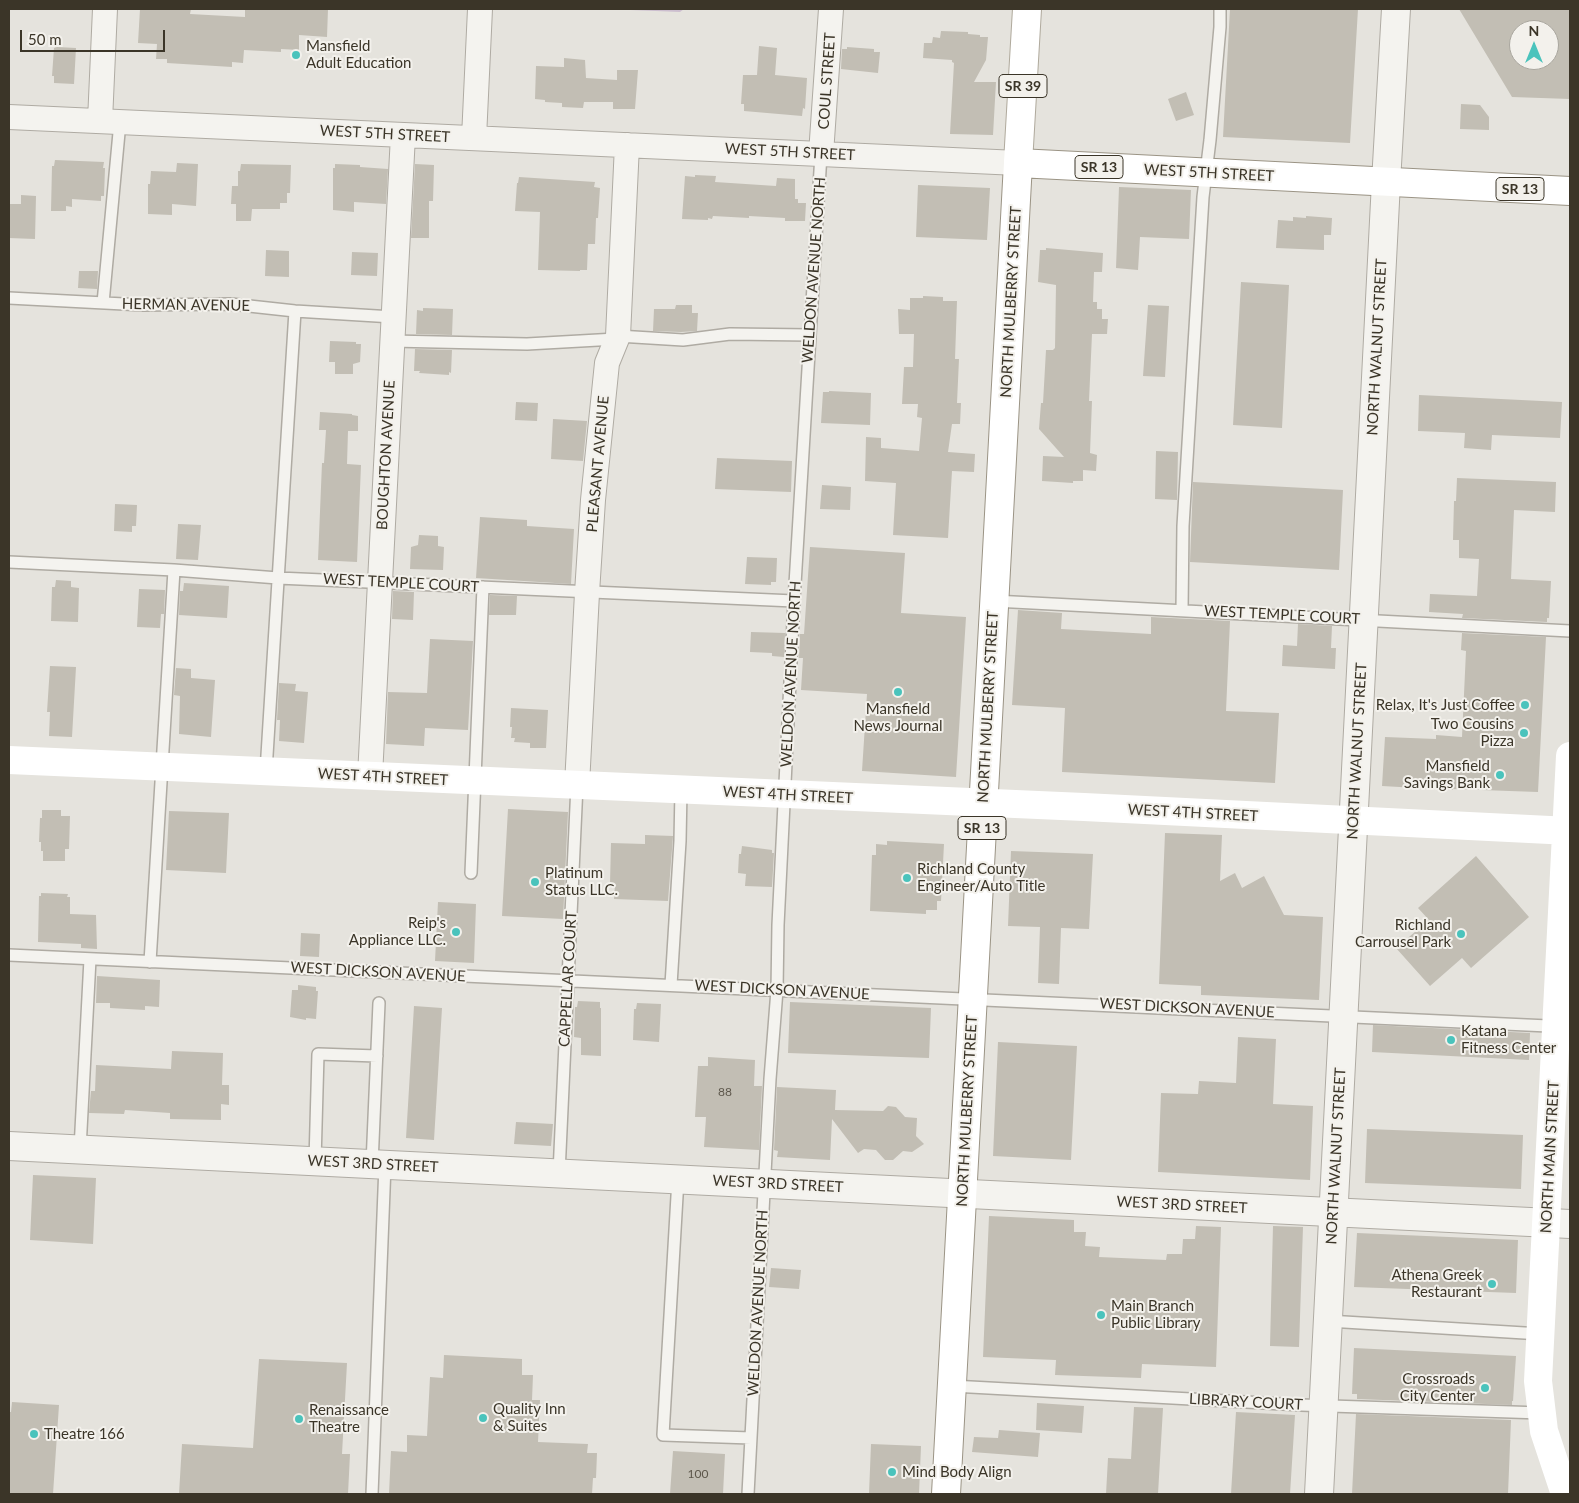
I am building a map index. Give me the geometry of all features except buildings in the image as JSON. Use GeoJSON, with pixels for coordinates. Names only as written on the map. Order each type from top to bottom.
{"type":"FeatureCollection","features":[{"type":"Feature","properties":{"kind":"main road","name":"NORTH MULBERRY STREET"},"geometry":{"type":"LineString","coordinates":[[946,1494],[1027,9]]}},
{"type":"Feature","properties":{"kind":"main road","name":"WEST 5TH STREET"},"geometry":{"type":"LineString","coordinates":[[1018,162],[1570,192]]}},
{"type":"Feature","properties":{"kind":"main road","name":"NORTH MAIN STREET"},"geometry":{"type":"LineString","coordinates":[[1564,1480],[1544,1431],[1538,1381],[1540,1334],[1558,1224],[1570,756]]}},
{"type":"Feature","properties":{"kind":"main road","name":"WEST 4TH STREET"},"geometry":{"type":"LineString","coordinates":[[9,760],[1569,831]]}},
{"type":"Feature","properties":{"kind":"street"},"geometry":{"type":"LineString","coordinates":[[105,9],[110,122]]}},
{"type":"Feature","properties":{"kind":"street"},"geometry":{"type":"LineString","coordinates":[[474,138],[480,9]]}},
{"type":"Feature","properties":{"kind":"street","name":"COUL STREET"},"geometry":{"type":"LineString","coordinates":[[822,154],[832,9]]}},
{"type":"Feature","properties":{"kind":"street","name":"NORTH WALNUT STREET"},"geometry":{"type":"LineString","coordinates":[[1319,1494],[1396,9]]}},
{"type":"Feature","properties":{"kind":"street","name":"WEST 5TH STREET"},"geometry":{"type":"LineString","coordinates":[[9,117],[1018,162]]}},
{"type":"Feature","properties":{"kind":"street","name":"BOUGHTON AVENUE"},"geometry":{"type":"LineString","coordinates":[[370,776],[403,135]]}},
{"type":"Feature","properties":{"kind":"street","name":"PLEASANT AVENUE"},"geometry":{"type":"LineString","coordinates":[[577,785],[593,500],[608,363],[617,337],[627,145]]}},
{"type":"Feature","properties":{"kind":"street","name":"WEST 3RD STREET"},"geometry":{"type":"LineString","coordinates":[[9,1146],[1558,1224]]}},
{"type":"Feature","properties":{"kind":"lane"},"geometry":{"type":"LineString","coordinates":[[1182,610],[1184,517],[1203,197],[1220,36],[1220,9]]}},
{"type":"Feature","properties":{"kind":"lane"},"geometry":{"type":"LineString","coordinates":[[103,303],[110,122]]}},
{"type":"Feature","properties":{"kind":"lane","name":"WELDON AVENUE NORTH"},"geometry":{"type":"LineString","coordinates":[[748,1494],[776,990],[794,601],[822,154]]}},
{"type":"Feature","properties":{"kind":"lane","name":"HERMAN AVENUE"},"geometry":{"type":"LineString","coordinates":[[9,298],[143,305],[231,304],[295,311],[393,317]]}},
{"type":"Feature","properties":{"kind":"lane"},"geometry":{"type":"LineString","coordinates":[[266,771],[295,311]]}},
{"type":"Feature","properties":{"kind":"lane"},"geometry":{"type":"LineString","coordinates":[[392,341],[527,344],[617,337],[683,340],[730,334],[810,335]]}},
{"type":"Feature","properties":{"kind":"lane","name":"WEST TEMPLE COURT"},"geometry":{"type":"LineString","coordinates":[[9,562],[174,570],[278,578],[794,601]]}},
{"type":"Feature","properties":{"kind":"lane"},"geometry":{"type":"LineString","coordinates":[[150,962],[174,570]]}},
{"type":"Feature","properties":{"kind":"lane"},"geometry":{"type":"LineString","coordinates":[[471,873],[483,587]]}},
{"type":"Feature","properties":{"kind":"lane","name":"WEST TEMPLE COURT"},"geometry":{"type":"LineString","coordinates":[[994,601],[1570,631]]}},
{"type":"Feature","properties":{"kind":"lane","name":"CAPPELLAR COURT"},"geometry":{"type":"LineString","coordinates":[[559,1174],[577,785]]}},
{"type":"Feature","properties":{"kind":"lane"},"geometry":{"type":"LineString","coordinates":[[671,985],[680,849],[681,790]]}},
{"type":"Feature","properties":{"kind":"lane","name":"WEST DICKSON AVENUE"},"geometry":{"type":"LineString","coordinates":[[9,955],[1563,1026]]}},
{"type":"Feature","properties":{"kind":"lane"},"geometry":{"type":"LineString","coordinates":[[80,1149],[90,958]]}},
{"type":"Feature","properties":{"kind":"lane"},"geometry":{"type":"LineString","coordinates":[[372,1494],[379,1002]]}},
{"type":"Feature","properties":{"kind":"lane"},"geometry":{"type":"LineString","coordinates":[[314,1161],[318,1054],[377,1056]]}},
{"type":"Feature","properties":{"kind":"lane"},"geometry":{"type":"LineString","coordinates":[[678,1179],[663,1435],[751,1438]]}},
{"type":"Feature","properties":{"kind":"lane"},"geometry":{"type":"LineString","coordinates":[[1328,1321],[1540,1334]]}},
{"type":"Feature","properties":{"kind":"lane","name":"LIBRARY COURT"},"geometry":{"type":"LineString","coordinates":[[952,1386],[1324,1406],[1541,1413]]}},
{"type":"Feature","properties":{"kind":"shaded area"},"geometry":{"type":"Polygon","coordinates":[[[606,9],[684,9],[680,12],[606,9]]]}},
{"type":"Feature","properties":{"kind":"place","name":"Mansfield Adult Education"},"geometry":{"type":"Point","coordinates":[296,55]}},
{"type":"Feature","properties":{"kind":"place","name":"Mansfield News Journal"},"geometry":{"type":"Point","coordinates":[898,692]}},
{"type":"Feature","properties":{"kind":"place","name":"Relax, It's Just Coffee"},"geometry":{"type":"Point","coordinates":[1525,705]}},
{"type":"Feature","properties":{"kind":"place","name":"Two Cousins Pizza"},"geometry":{"type":"Point","coordinates":[1524,733]}},
{"type":"Feature","properties":{"kind":"place","name":"Mansfield Savings Bank"},"geometry":{"type":"Point","coordinates":[1500,775]}},
{"type":"Feature","properties":{"kind":"place","name":"Richland County Engineer/Auto Title"},"geometry":{"type":"Point","coordinates":[907,878]}},
{"type":"Feature","properties":{"kind":"place","name":"Platinum Status LLC."},"geometry":{"type":"Point","coordinates":[535,882]}},
{"type":"Feature","properties":{"kind":"place","name":"Reip's Appliance LLC."},"geometry":{"type":"Point","coordinates":[456,932]}},
{"type":"Feature","properties":{"kind":"place","name":"Richland Carrousel Park"},"geometry":{"type":"Point","coordinates":[1461,934]}},
{"type":"Feature","properties":{"kind":"place","name":"Katana Fitness Center"},"geometry":{"type":"Point","coordinates":[1451,1040]}},
{"type":"Feature","properties":{"kind":"place","name":"Athena Greek Restaurant"},"geometry":{"type":"Point","coordinates":[1492,1284]}},
{"type":"Feature","properties":{"kind":"place","name":"Main Branch Public Library"},"geometry":{"type":"Point","coordinates":[1101,1315]}},
{"type":"Feature","properties":{"kind":"place","name":"Crossroads City Center"},"geometry":{"type":"Point","coordinates":[1485,1388]}},
{"type":"Feature","properties":{"kind":"place","name":"Quality Inn & Suites"},"geometry":{"type":"Point","coordinates":[483,1418]}},
{"type":"Feature","properties":{"kind":"place","name":"Renaissance Theatre"},"geometry":{"type":"Point","coordinates":[299,1419]}},
{"type":"Feature","properties":{"kind":"place","name":"Theatre 166"},"geometry":{"type":"Point","coordinates":[34,1434]}},
{"type":"Feature","properties":{"kind":"place","name":"Mind Body Align"},"geometry":{"type":"Point","coordinates":[892,1472]}}]}
